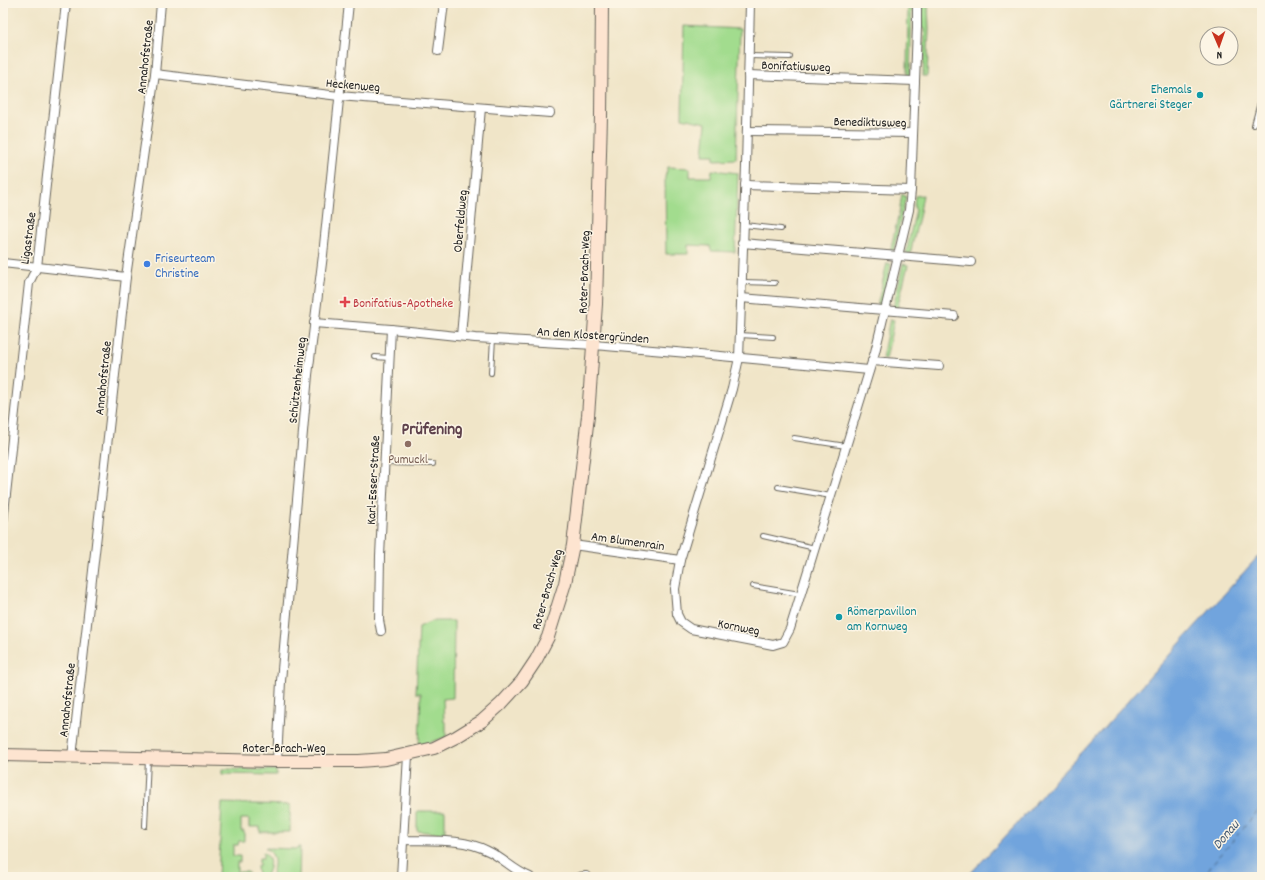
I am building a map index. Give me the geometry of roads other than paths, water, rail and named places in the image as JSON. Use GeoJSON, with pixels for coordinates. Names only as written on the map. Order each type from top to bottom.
{"type":"FeatureCollection","features":[{"type":"Feature","properties":{"kind":"street","name":"Ligastraße"},"geometry":{"type":"LineString","coordinates":[[3,522],[29,283],[37,267],[66,3]]}},
{"type":"Feature","properties":{"kind":"street","name":"Annahofstraße"},"geometry":{"type":"LineString","coordinates":[[72,757],[126,277],[155,74],[161,3]]}},
{"type":"Feature","properties":{"kind":"street","name":"Schützenheimweg"},"geometry":{"type":"LineString","coordinates":[[277,761],[281,681],[308,375],[323,255],[349,3]]}},
{"type":"Feature","properties":{"kind":"street"},"geometry":{"type":"LineString","coordinates":[[438,51],[444,3]]}},
{"type":"Feature","properties":{"kind":"street","name":"Roter-Brach-Weg"},"geometry":{"type":"LineString","coordinates":[[3,755],[277,761],[359,761],[386,759],[434,748],[482,721],[502,704],[522,681],[536,660],[548,637],[565,583],[573,545],[588,416],[594,345],[601,116],[602,3]]}},
{"type":"Feature","properties":{"kind":"street","name":"Bonifatiusweg"},"geometry":{"type":"LineString","coordinates":[[739,358],[750,3]]}},
{"type":"Feature","properties":{"kind":"street","name":"Benediktusweg"},"geometry":{"type":"LineString","coordinates":[[870,365],[898,257],[912,190],[917,3]]}},
{"type":"Feature","properties":{"kind":"street","name":"Heckenweg"},"geometry":{"type":"LineString","coordinates":[[155,74],[339,96],[550,113]]}},
{"type":"Feature","properties":{"kind":"street","name":"Bonifatiusweg"},"geometry":{"type":"LineString","coordinates":[[748,75],[915,81]]}},
{"type":"Feature","properties":{"kind":"street","name":"Oberfeldweg"},"geometry":{"type":"LineString","coordinates":[[461,336],[481,108]]}},
{"type":"Feature","properties":{"kind":"street","name":"Benediktusweg"},"geometry":{"type":"LineString","coordinates":[[747,131],[913,134]]}},
{"type":"Feature","properties":{"kind":"street"},"geometry":{"type":"LineString","coordinates":[[745,185],[912,190]]}},
{"type":"Feature","properties":{"kind":"street"},"geometry":{"type":"LineString","coordinates":[[742,243],[971,262]]}},
{"type":"Feature","properties":{"kind":"street"},"geometry":{"type":"LineString","coordinates":[[3,263],[126,277]]}},
{"type":"Feature","properties":{"kind":"street"},"geometry":{"type":"LineString","coordinates":[[741,298],[954,316]]}},
{"type":"Feature","properties":{"kind":"street","name":"An den Klostergründen"},"geometry":{"type":"LineString","coordinates":[[314,323],[493,339],[594,345],[739,358],[870,365]]}},
{"type":"Feature","properties":{"kind":"street","name":"Karl-Esser-Straße"},"geometry":{"type":"LineString","coordinates":[[381,631],[379,620],[391,329]]}},
{"type":"Feature","properties":{"kind":"street","name":"Kornweg"},"geometry":{"type":"LineString","coordinates":[[739,358],[732,389],[680,560],[675,589],[675,602],[677,614],[681,622],[691,628],[773,645],[783,642],[790,629],[870,365]]}},
{"type":"Feature","properties":{"kind":"street"},"geometry":{"type":"LineString","coordinates":[[870,365],[938,366]]}},
{"type":"Feature","properties":{"kind":"street","name":"Am Blumenrain"},"geometry":{"type":"LineString","coordinates":[[573,545],[680,560]]}},
{"type":"Feature","properties":{"kind":"street"},"geometry":{"type":"LineString","coordinates":[[402,877],[408,755]]}},
{"type":"Feature","properties":{"kind":"street"},"geometry":{"type":"LineString","coordinates":[[404,840],[464,842],[478,846],[490,852],[520,873],[530,877]]}},
{"type":"Feature","properties":{"kind":"lane"},"geometry":{"type":"LineString","coordinates":[[748,56],[790,57]]}},
{"type":"Feature","properties":{"kind":"lane"},"geometry":{"type":"LineString","coordinates":[[1254,125],[1262,95]]}},
{"type":"Feature","properties":{"kind":"lane"},"geometry":{"type":"LineString","coordinates":[[743,225],[781,229]]}},
{"type":"Feature","properties":{"kind":"lane"},"geometry":{"type":"LineString","coordinates":[[742,282],[775,283]]}},
{"type":"Feature","properties":{"kind":"lane"},"geometry":{"type":"LineString","coordinates":[[740,334],[773,337]]}},
{"type":"Feature","properties":{"kind":"lane"},"geometry":{"type":"LineString","coordinates":[[491,373],[493,339]]}},
{"type":"Feature","properties":{"kind":"lane"},"geometry":{"type":"LineString","coordinates":[[375,357],[389,358]]}},
{"type":"Feature","properties":{"kind":"lane"},"geometry":{"type":"LineString","coordinates":[[794,438],[846,446]]}},
{"type":"Feature","properties":{"kind":"lane"},"geometry":{"type":"LineString","coordinates":[[385,463],[433,464]]}},
{"type":"Feature","properties":{"kind":"lane"},"geometry":{"type":"LineString","coordinates":[[778,487],[831,496]]}},
{"type":"Feature","properties":{"kind":"lane"},"geometry":{"type":"LineString","coordinates":[[763,536],[815,548]]}},
{"type":"Feature","properties":{"kind":"lane"},"geometry":{"type":"LineString","coordinates":[[753,586],[801,594]]}},
{"type":"Feature","properties":{"kind":"lane"},"geometry":{"type":"LineString","coordinates":[[145,826],[148,759]]}},
{"type":"Feature","properties":{"kind":"water","name":"Donau"},"geometry":{"type":"Polygon","coordinates":[[[1262,552],[1262,877],[967,877],[1017,824],[1053,782],[1084,750],[1262,552]]]}},
{"type":"Feature","properties":{"kind":"place","name":"Ehemals Gärtnerei Steger"},"geometry":{"type":"Point","coordinates":[1200,95]}},
{"type":"Feature","properties":{"kind":"place","name":"Friseurteam Christine"},"geometry":{"type":"Point","coordinates":[147,264]}},
{"type":"Feature","properties":{"kind":"place","name":"Bonifatius-Apotheke"},"geometry":{"type":"Point","coordinates":[345,302]}},
{"type":"Feature","properties":{"kind":"place","name":"Pumuckl"},"geometry":{"type":"Point","coordinates":[408,444]}},
{"type":"Feature","properties":{"kind":"place","name":"Römerpavillon am Kornweg"},"geometry":{"type":"Point","coordinates":[839,617]}},
{"type":"Feature","properties":{"kind":"district","name":"Prüfening"},"geometry":{"type":"Point","coordinates":[432,428]}}]}
